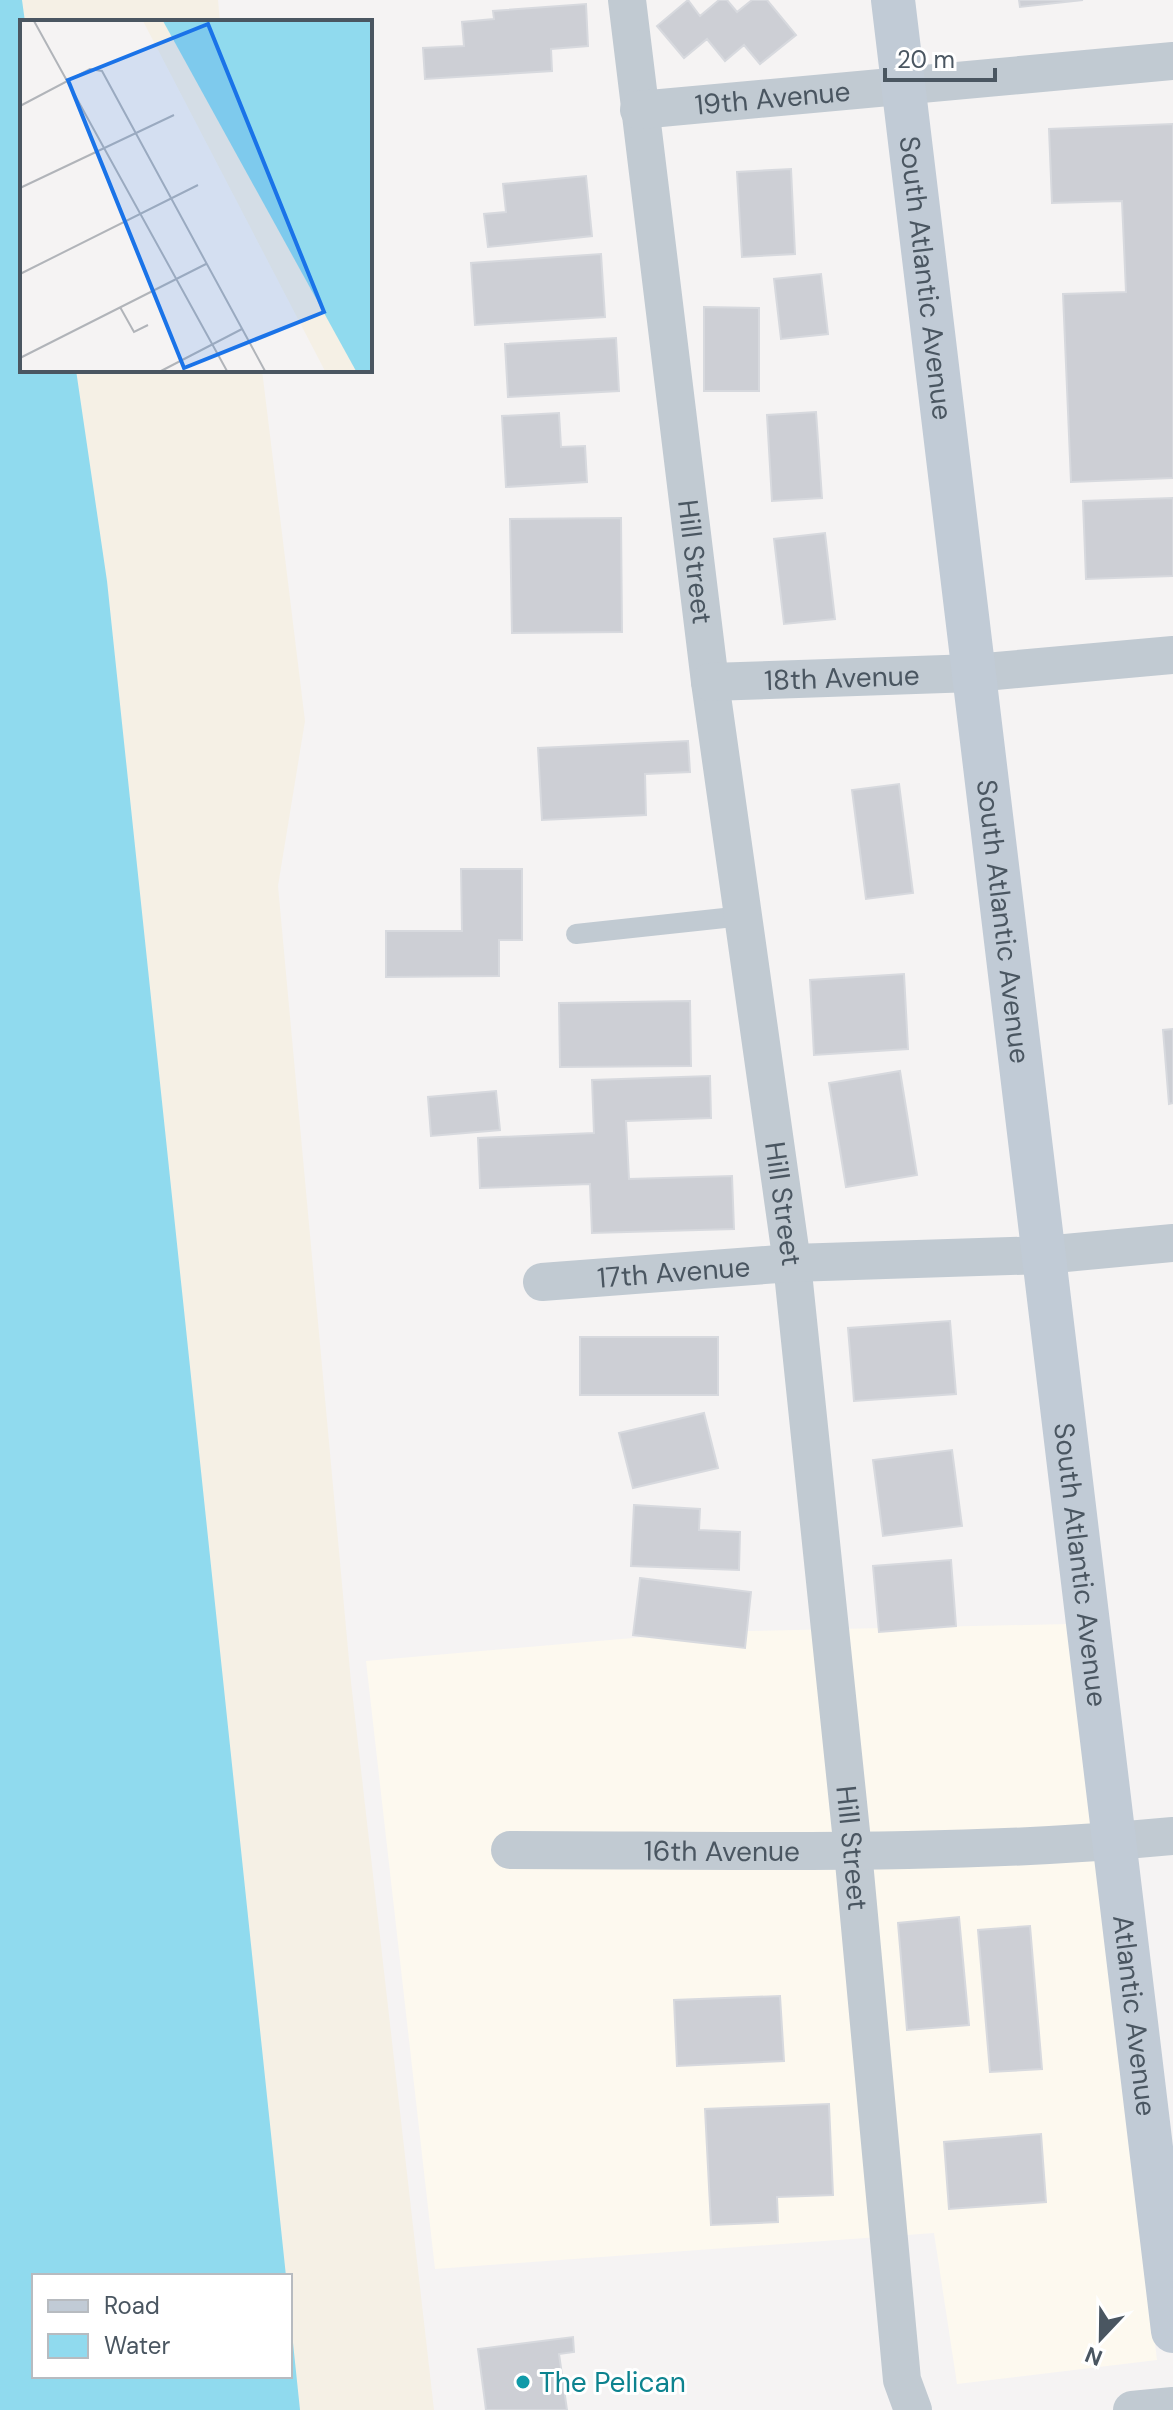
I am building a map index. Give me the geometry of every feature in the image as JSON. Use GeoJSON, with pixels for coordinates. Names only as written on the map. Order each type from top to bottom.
{"type":"FeatureCollection","features":[{"type":"Feature","properties":{"kind":"main road","name":"South Atlantic Avenue"},"geometry":{"type":"LineString","coordinates":[[893,0],[1115,1842]]}},
{"type":"Feature","properties":{"kind":"main road","name":"Atlantic Avenue"},"geometry":{"type":"LineString","coordinates":[[1115,1842],[1173,2331]]}},
{"type":"Feature","properties":{"kind":"street","name":"Hill Street"},"geometry":{"type":"LineString","coordinates":[[627,0],[710,682],[792,1263],[853,1851],[902,2380],[913,2410]]}},
{"type":"Feature","properties":{"kind":"street","name":"19th Avenue"},"geometry":{"type":"LineString","coordinates":[[639,110],[1173,61]]}},
{"type":"Feature","properties":{"kind":"street","name":"18th Avenue"},"geometry":{"type":"LineString","coordinates":[[710,682],[974,673],[1173,655]]}},
{"type":"Feature","properties":{"kind":"street","name":"17th Avenue"},"geometry":{"type":"LineString","coordinates":[[542,1282],[792,1263],[1044,1255],[1173,1243]]}},
{"type":"Feature","properties":{"kind":"street","name":"16th Avenue"},"geometry":{"type":"LineString","coordinates":[[510,1850],[853,1851],[1115,1842],[1173,1836]]}},
{"type":"Feature","properties":{"kind":"street"},"geometry":{"type":"LineString","coordinates":[[1132,2410],[1173,2406]]}},
{"type":"Feature","properties":{"kind":"lane"},"geometry":{"type":"LineString","coordinates":[[576,934],[743,916]]}},
{"type":"Feature","properties":{"kind":"shaded area"},"geometry":{"type":"Polygon","coordinates":[[[1069,1624],[1157,2360],[957,2384],[934,2233],[435,2269],[366,1661],[703,1632],[1069,1624]]]}},
{"type":"Feature","properties":{"kind":"sand"},"geometry":{"type":"Polygon","coordinates":[[[0,0],[218,0],[220,20],[20,20],[20,372],[262,372],[305,721],[278,886],[351,1682],[434,2410],[0,2410],[0,0]]]}},
{"type":"Feature","properties":{"kind":"water"},"geometry":{"type":"Polygon","coordinates":[[[0,0],[22,0],[25,20],[20,20],[20,372],[76,372],[107,581],[286,2274],[32,2274],[32,2378],[292,2378],[292,2333],[300,2410],[0,2410],[0,0]]]}},
{"type":"Feature","properties":{"kind":"building"},"geometry":{"type":"Polygon","coordinates":[[[688,0],[700,16],[719,0],[727,0],[737,12],[752,0],[767,0],[796,35],[760,64],[744,45],[725,61],[707,39],[684,58],[657,26],[688,0]]]}},
{"type":"Feature","properties":{"kind":"building"},"geometry":{"type":"Polygon","coordinates":[[[1019,0],[1083,0],[1020,7],[1019,0]]]}},
{"type":"Feature","properties":{"kind":"building"},"geometry":{"type":"Polygon","coordinates":[[[586,4],[588,46],[551,49],[552,71],[425,79],[423,48],[464,46],[462,22],[494,19],[493,11],[586,4]]]}},
{"type":"Feature","properties":{"kind":"building"},"geometry":{"type":"Polygon","coordinates":[[[1173,124],[1173,478],[1071,482],[1063,294],[1126,292],[1122,201],[1052,203],[1049,129],[1173,124]]]}},
{"type":"Feature","properties":{"kind":"building"},"geometry":{"type":"Polygon","coordinates":[[[791,169],[795,254],[742,257],[737,172],[791,169]]]}},
{"type":"Feature","properties":{"kind":"building"},"geometry":{"type":"Polygon","coordinates":[[[586,176],[592,236],[488,247],[484,214],[506,212],[503,184],[586,176]]]}},
{"type":"Feature","properties":{"kind":"building"},"geometry":{"type":"Polygon","coordinates":[[[601,254],[605,317],[475,325],[471,263],[601,254]]]}},
{"type":"Feature","properties":{"kind":"building"},"geometry":{"type":"Polygon","coordinates":[[[821,274],[828,334],[781,339],[774,279],[821,274]]]}},
{"type":"Feature","properties":{"kind":"building"},"geometry":{"type":"Polygon","coordinates":[[[704,307],[759,308],[759,391],[704,391],[704,307]]]}},
{"type":"Feature","properties":{"kind":"building"},"geometry":{"type":"Polygon","coordinates":[[[616,338],[619,391],[508,397],[505,344],[616,338]]]}},
{"type":"Feature","properties":{"kind":"building"},"geometry":{"type":"Polygon","coordinates":[[[816,412],[822,498],[772,501],[767,415],[816,412]]]}},
{"type":"Feature","properties":{"kind":"building"},"geometry":{"type":"Polygon","coordinates":[[[559,413],[561,447],[585,446],[587,482],[506,487],[502,416],[559,413]]]}},
{"type":"Feature","properties":{"kind":"building"},"geometry":{"type":"Polygon","coordinates":[[[1173,498],[1173,576],[1086,579],[1083,501],[1173,498]]]}},
{"type":"Feature","properties":{"kind":"building"},"geometry":{"type":"Polygon","coordinates":[[[621,518],[622,632],[512,633],[510,519],[621,518]]]}},
{"type":"Feature","properties":{"kind":"building"},"geometry":{"type":"Polygon","coordinates":[[[825,533],[835,619],[784,624],[774,539],[825,533]]]}},
{"type":"Feature","properties":{"kind":"building"},"geometry":{"type":"Polygon","coordinates":[[[688,741],[690,772],[645,774],[646,815],[542,820],[538,748],[688,741]]]}},
{"type":"Feature","properties":{"kind":"building"},"geometry":{"type":"Polygon","coordinates":[[[899,784],[913,893],[866,899],[852,790],[899,784]]]}},
{"type":"Feature","properties":{"kind":"building"},"geometry":{"type":"Polygon","coordinates":[[[461,869],[522,869],[522,940],[499,940],[499,976],[386,977],[386,931],[462,931],[461,869]]]}},
{"type":"Feature","properties":{"kind":"building"},"geometry":{"type":"Polygon","coordinates":[[[904,974],[908,1049],[814,1055],[810,980],[904,974]]]}},
{"type":"Feature","properties":{"kind":"building"},"geometry":{"type":"Polygon","coordinates":[[[690,1001],[691,1066],[560,1067],[559,1003],[690,1001]]]}},
{"type":"Feature","properties":{"kind":"building"},"geometry":{"type":"Polygon","coordinates":[[[1173,1029],[1173,1103],[1169,1104],[1163,1030],[1173,1029]]]}},
{"type":"Feature","properties":{"kind":"building"},"geometry":{"type":"Polygon","coordinates":[[[900,1071],[917,1175],[846,1187],[829,1083],[900,1071]]]}},
{"type":"Feature","properties":{"kind":"building"},"geometry":{"type":"Polygon","coordinates":[[[710,1076],[711,1118],[626,1121],[629,1179],[732,1176],[734,1229],[592,1233],[590,1184],[480,1188],[478,1138],[594,1133],[592,1080],[710,1076]]]}},
{"type":"Feature","properties":{"kind":"building"},"geometry":{"type":"Polygon","coordinates":[[[496,1091],[500,1130],[431,1136],[428,1097],[496,1091]]]}},
{"type":"Feature","properties":{"kind":"building"},"geometry":{"type":"Polygon","coordinates":[[[950,1321],[956,1394],[854,1401],[848,1328],[950,1321]]]}},
{"type":"Feature","properties":{"kind":"building"},"geometry":{"type":"Polygon","coordinates":[[[580,1337],[718,1337],[718,1395],[580,1395],[580,1337]]]}},
{"type":"Feature","properties":{"kind":"building"},"geometry":{"type":"Polygon","coordinates":[[[704,1413],[718,1468],[633,1488],[619,1433],[704,1413]]]}},
{"type":"Feature","properties":{"kind":"building"},"geometry":{"type":"Polygon","coordinates":[[[952,1450],[962,1526],[883,1536],[873,1460],[952,1450]]]}},
{"type":"Feature","properties":{"kind":"building"},"geometry":{"type":"Polygon","coordinates":[[[634,1505],[700,1509],[699,1530],[740,1532],[739,1570],[631,1566],[634,1505]]]}},
{"type":"Feature","properties":{"kind":"building"},"geometry":{"type":"Polygon","coordinates":[[[951,1560],[956,1626],[879,1632],[873,1566],[951,1560]]]}},
{"type":"Feature","properties":{"kind":"building"},"geometry":{"type":"Polygon","coordinates":[[[640,1578],[751,1592],[745,1648],[633,1635],[640,1578]]]}},
{"type":"Feature","properties":{"kind":"building"},"geometry":{"type":"Polygon","coordinates":[[[959,1917],[969,2025],[907,2030],[898,1923],[959,1917]]]}},
{"type":"Feature","properties":{"kind":"building"},"geometry":{"type":"Polygon","coordinates":[[[1030,1926],[1042,2069],[990,2072],[978,1930],[1030,1926]]]}},
{"type":"Feature","properties":{"kind":"building"},"geometry":{"type":"Polygon","coordinates":[[[780,1996],[784,2061],[677,2066],[674,2000],[780,1996]]]}},
{"type":"Feature","properties":{"kind":"building"},"geometry":{"type":"Polygon","coordinates":[[[829,2104],[833,2195],[777,2197],[778,2222],[711,2225],[705,2109],[829,2104]]]}},
{"type":"Feature","properties":{"kind":"building"},"geometry":{"type":"Polygon","coordinates":[[[1041,2134],[1046,2202],[949,2209],[944,2142],[1041,2134]]]}},
{"type":"Feature","properties":{"kind":"building","name":"The Pelican"},"geometry":{"type":"Polygon","coordinates":[[[573,2337],[574,2352],[559,2354],[567,2410],[486,2410],[478,2349],[573,2337]]]}},
{"type":"Feature","properties":{"kind":"place","name":"The Pelican"},"geometry":{"type":"Point","coordinates":[523,2382]}}]}
